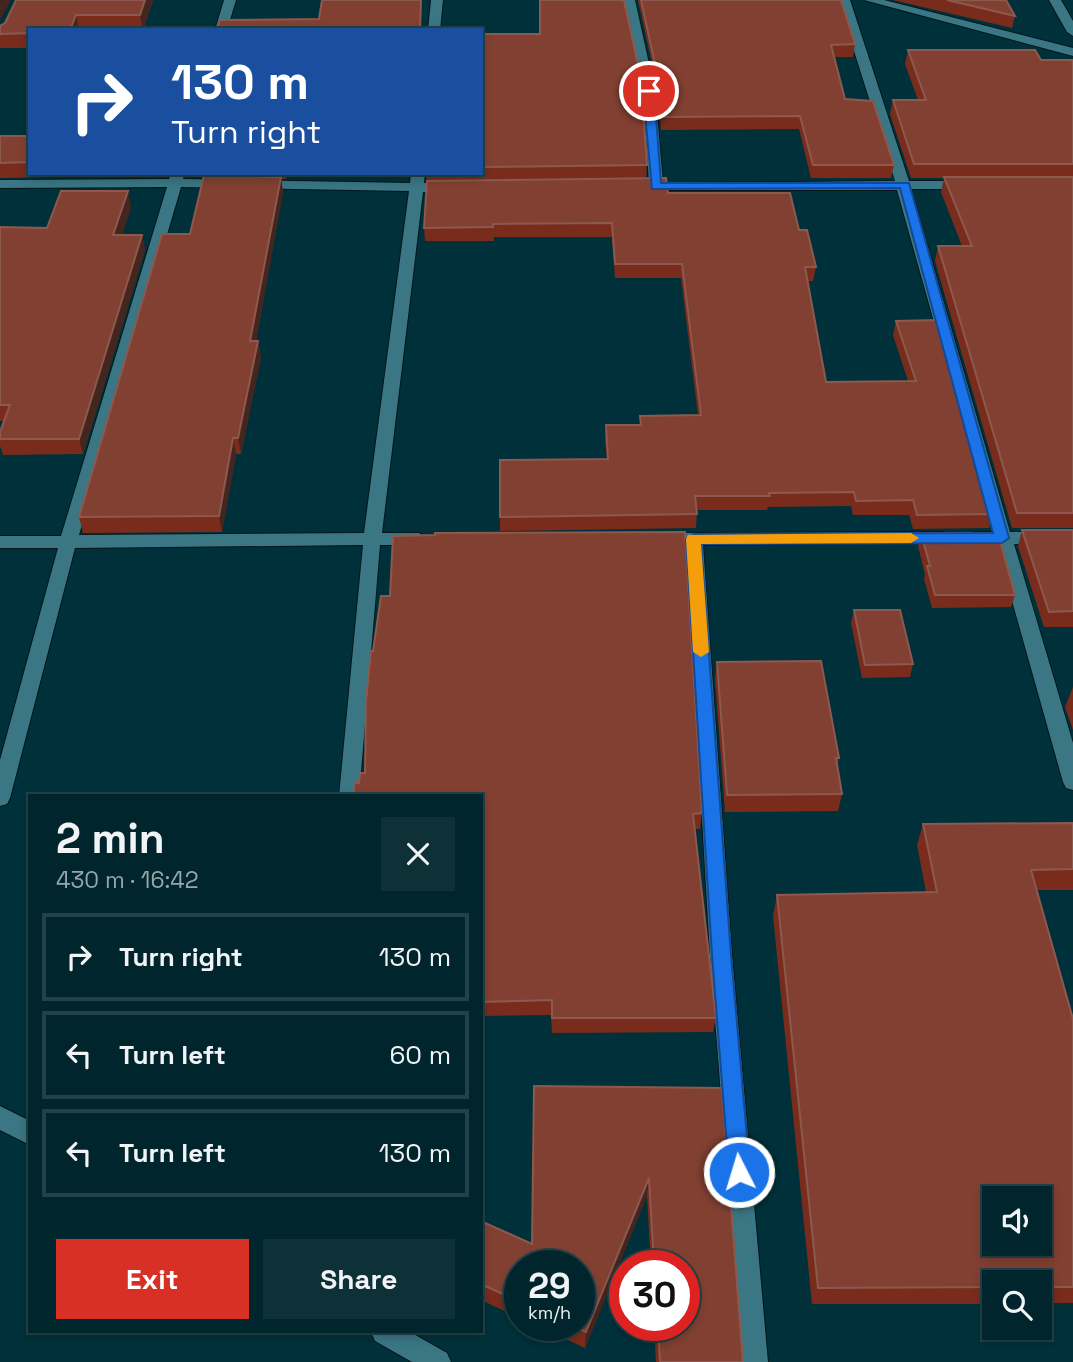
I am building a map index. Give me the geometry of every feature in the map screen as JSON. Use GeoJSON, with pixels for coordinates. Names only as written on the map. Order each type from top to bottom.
{"type":"FeatureCollection","features":[{"type":"Feature","properties":{"kind":"street"},"geometry":{"type":"LineString","coordinates":[[222,28],[230,0]]}},
{"type":"Feature","properties":{"kind":"street"},"geometry":{"type":"LineString","coordinates":[[434,28],[437,0]]}},
{"type":"Feature","properties":{"kind":"street"},"geometry":{"type":"LineString","coordinates":[[629,0],[649,91],[656,186]]}},
{"type":"Feature","properties":{"kind":"street"},"geometry":{"type":"LineString","coordinates":[[844,0],[905,185],[1002,538],[1052,698],[1073,782]]}},
{"type":"Feature","properties":{"kind":"street"},"geometry":{"type":"LineString","coordinates":[[870,0],[1073,52]]}},
{"type":"Feature","properties":{"kind":"street"},"geometry":{"type":"LineString","coordinates":[[1055,0],[1073,32]]}},
{"type":"Feature","properties":{"kind":"street"},"geometry":{"type":"LineString","coordinates":[[0,798],[68,542],[176,178]]}},
{"type":"Feature","properties":{"kind":"street"},"geometry":{"type":"LineString","coordinates":[[0,184],[176,178],[417,181],[470,188]]}},
{"type":"Feature","properties":{"kind":"street"},"geometry":{"type":"LineString","coordinates":[[349,794],[372,539],[417,181]]}},
{"type":"Feature","properties":{"kind":"street"},"geometry":{"type":"LineString","coordinates":[[630,187],[982,185]]}},
{"type":"Feature","properties":{"kind":"street"},"geometry":{"type":"LineString","coordinates":[[638,539],[1073,537]]}},
{"type":"Feature","properties":{"kind":"street"},"geometry":{"type":"LineString","coordinates":[[0,542],[442,539]]}},
{"type":"Feature","properties":{"kind":"street"},"geometry":{"type":"LineString","coordinates":[[694,539],[721,955],[755,1362]]}},
{"type":"Feature","properties":{"kind":"street"},"geometry":{"type":"LineString","coordinates":[[0,1117],[28,1133]]}},
{"type":"Feature","properties":{"kind":"street"},"geometry":{"type":"LineString","coordinates":[[386,1333],[438,1362]]}},
{"type":"Feature","properties":{"kind":"building"},"geometry":{"type":"Polygon","coordinates":[[[16,0],[145,0],[140,15],[76,15],[71,28],[28,28],[28,33],[0,34],[0,26],[5,23],[16,0]]]}},
{"type":"Feature","properties":{"kind":"building"},"geometry":{"type":"Polygon","coordinates":[[[322,0],[421,0],[420,28],[218,28],[220,20],[319,19],[322,0]]]}},
{"type":"Feature","properties":{"kind":"building"},"geometry":{"type":"Polygon","coordinates":[[[540,0],[624,0],[641,79],[647,165],[483,167],[483,34],[540,34],[540,0]]]}},
{"type":"Feature","properties":{"kind":"building"},"geometry":{"type":"Polygon","coordinates":[[[641,0],[841,0],[855,44],[831,45],[845,99],[873,101],[894,165],[813,165],[800,116],[662,117],[658,78],[641,0]]]}},
{"type":"Feature","properties":{"kind":"building"},"geometry":{"type":"Polygon","coordinates":[[[947,0],[1006,0],[1015,16],[947,0]]]}},
{"type":"Feature","properties":{"kind":"building"},"geometry":{"type":"Polygon","coordinates":[[[908,50],[1035,50],[1041,60],[1073,60],[1073,164],[914,164],[893,100],[926,100],[908,50]]]}},
{"type":"Feature","properties":{"kind":"building"},"geometry":{"type":"Polygon","coordinates":[[[0,136],[28,136],[28,162],[0,163],[0,136]]]}},
{"type":"Feature","properties":{"kind":"building"},"geometry":{"type":"Polygon","coordinates":[[[204,175],[281,177],[250,341],[258,341],[238,438],[233,438],[219,516],[79,517],[162,234],[190,234],[204,175]]]}},
{"type":"Feature","properties":{"kind":"building"},"geometry":{"type":"Polygon","coordinates":[[[944,177],[1073,177],[1073,513],[1017,513],[938,246],[972,246],[944,177]]]}},
{"type":"Feature","properties":{"kind":"building"},"geometry":{"type":"Polygon","coordinates":[[[666,178],[668,193],[790,193],[799,230],[807,230],[816,267],[805,267],[826,382],[916,381],[896,321],[938,320],[993,514],[917,515],[913,500],[856,501],[854,492],[695,496],[697,514],[500,517],[500,460],[608,459],[606,425],[641,425],[640,416],[701,415],[682,264],[615,264],[612,223],[493,224],[493,227],[424,228],[427,181],[666,178]]]}},
{"type":"Feature","properties":{"kind":"building"},"geometry":{"type":"Polygon","coordinates":[[[61,191],[128,191],[113,235],[142,235],[79,439],[0,439],[10,405],[0,405],[0,227],[47,228],[61,191]]]}},
{"type":"Feature","properties":{"kind":"building"},"geometry":{"type":"Polygon","coordinates":[[[1022,530],[1073,530],[1073,611],[1049,612],[1022,530]]]}},
{"type":"Feature","properties":{"kind":"building"},"geometry":{"type":"Polygon","coordinates":[[[685,532],[702,813],[693,814],[716,1018],[552,1018],[552,1000],[483,1002],[483,794],[354,794],[354,783],[359,783],[360,773],[365,773],[366,702],[371,651],[381,596],[390,596],[393,536],[435,533],[685,532]]]}},
{"type":"Feature","properties":{"kind":"building"},"geometry":{"type":"Polygon","coordinates":[[[921,533],[998,533],[1015,595],[935,595],[921,533]]]}},
{"type":"Feature","properties":{"kind":"building"},"geometry":{"type":"Polygon","coordinates":[[[854,610],[900,610],[913,664],[865,665],[854,610]]]}},
{"type":"Feature","properties":{"kind":"building"},"geometry":{"type":"Polygon","coordinates":[[[821,661],[839,758],[836,758],[842,794],[727,795],[717,662],[821,661]]]}},
{"type":"Feature","properties":{"kind":"building"},"geometry":{"type":"Polygon","coordinates":[[[1073,823],[1073,869],[1031,870],[1073,1019],[1073,1287],[1052,1287],[1052,1270],[982,1270],[982,1287],[818,1288],[777,895],[937,892],[923,824],[1073,823]]]}},
{"type":"Feature","properties":{"kind":"building"},"geometry":{"type":"Polygon","coordinates":[[[534,1086],[722,1088],[743,1362],[660,1362],[659,1341],[700,1341],[700,1250],[653,1250],[649,1178],[620,1250],[609,1250],[609,1276],[595,1310],[595,1250],[504,1250],[504,1295],[483,1285],[483,1222],[532,1244],[534,1086]]]}},
{"type":"Feature","properties":{"kind":"slow traffic"},"geometry":{"type":"LineString","coordinates":[[701,652],[694,539],[911,538]]}},
{"type":"Feature","properties":{"kind":"route"},"geometry":{"type":"LineString","coordinates":[[649,91],[656,186],[905,185],[1002,538],[694,539],[721,955],[739,1172]]}}]}
